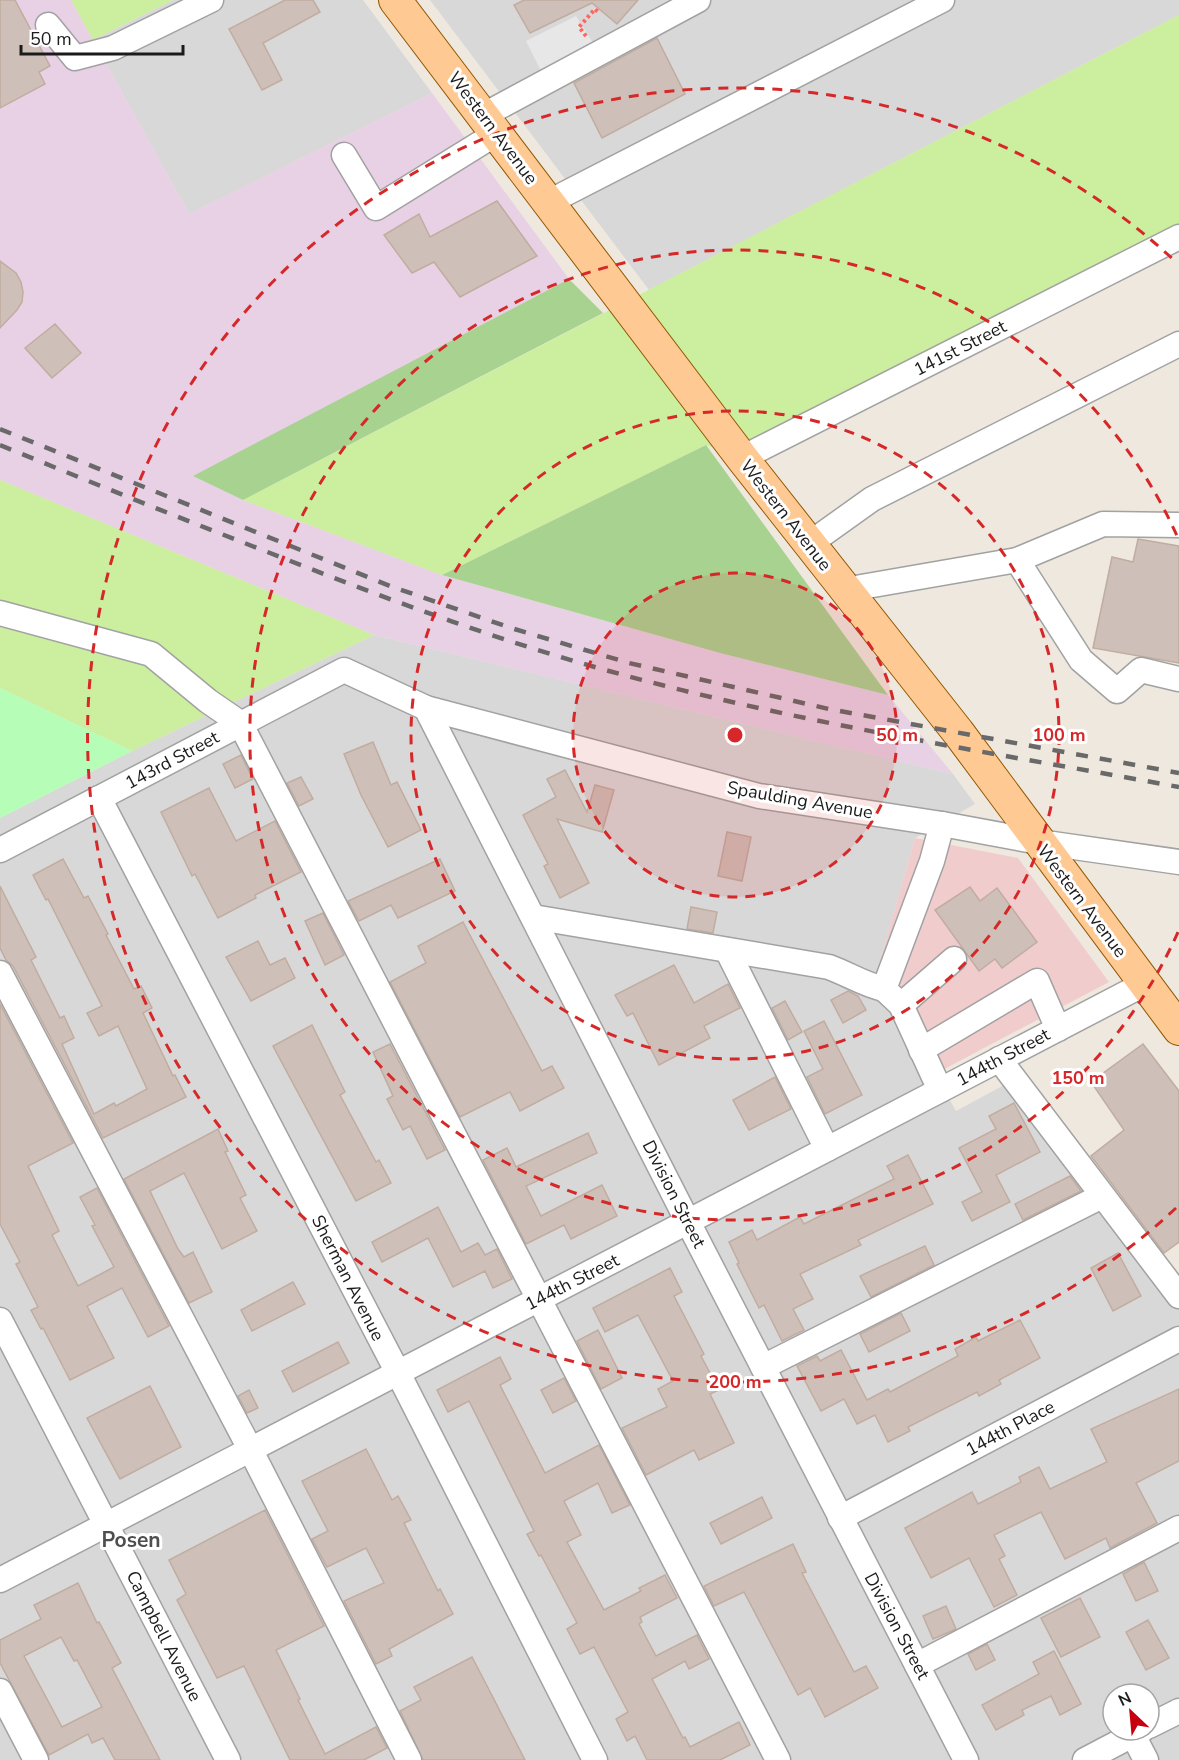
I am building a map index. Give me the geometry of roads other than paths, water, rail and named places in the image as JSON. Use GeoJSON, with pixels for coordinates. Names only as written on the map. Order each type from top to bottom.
{"type":"FeatureCollection","features":[{"type":"Feature","properties":{"kind":"main road","name":"Western Avenue"},"geometry":{"type":"LineString","coordinates":[[395,0],[742,458],[958,732],[1179,1029]]}},
{"type":"Feature","properties":{"kind":"street"},"geometry":{"type":"LineString","coordinates":[[48,25],[75,58],[113,48],[212,0]]}},
{"type":"Feature","properties":{"kind":"street"},"geometry":{"type":"LineString","coordinates":[[344,155],[376,208],[490,124],[698,0]]}},
{"type":"Feature","properties":{"kind":"street"},"geometry":{"type":"LineString","coordinates":[[549,202],[942,0]]}},
{"type":"Feature","properties":{"kind":"street","name":"141st Street"},"geometry":{"type":"LineString","coordinates":[[742,458],[1179,237]]}},
{"type":"Feature","properties":{"kind":"street"},"geometry":{"type":"LineString","coordinates":[[809,544],[872,499],[1179,344]]}},
{"type":"Feature","properties":{"kind":"street"},"geometry":{"type":"LineString","coordinates":[[844,590],[1017,560],[1103,524],[1179,525]]}},
{"type":"Feature","properties":{"kind":"street"},"geometry":{"type":"LineString","coordinates":[[1017,560],[1081,660],[1117,691],[1141,670],[1179,679]]}},
{"type":"Feature","properties":{"kind":"street"},"geometry":{"type":"LineString","coordinates":[[0,613],[151,654],[208,701],[240,723],[778,1760]]}},
{"type":"Feature","properties":{"kind":"street","name":"143rd Street"},"geometry":{"type":"LineString","coordinates":[[0,850],[344,670],[426,708]]}},
{"type":"Feature","properties":{"kind":"street","name":"Spaulding Avenue"},"geometry":{"type":"LineString","coordinates":[[426,708],[759,796],[942,824],[1039,842],[1179,862]]}},
{"type":"Feature","properties":{"kind":"street","name":"Division Street"},"geometry":{"type":"LineString","coordinates":[[426,708],[966,1760]]}},
{"type":"Feature","properties":{"kind":"street","name":"Sherman Avenue"},"geometry":{"type":"LineString","coordinates":[[99,798],[398,1373],[595,1760]]}},
{"type":"Feature","properties":{"kind":"street"},"geometry":{"type":"LineString","coordinates":[[892,997],[942,824]]}},
{"type":"Feature","properties":{"kind":"street"},"geometry":{"type":"LineString","coordinates":[[533,917],[829,967],[854,977],[892,997],[940,1090]]}},
{"type":"Feature","properties":{"kind":"street"},"geometry":{"type":"LineString","coordinates":[[727,950],[827,1149]]}},
{"type":"Feature","properties":{"kind":"street"},"geometry":{"type":"LineString","coordinates":[[892,997],[954,959]]}},
{"type":"Feature","properties":{"kind":"street"},"geometry":{"type":"LineString","coordinates":[[0,973],[410,1760]]}},
{"type":"Feature","properties":{"kind":"street"},"geometry":{"type":"LineString","coordinates":[[921,1050],[1037,981],[1058,1029]]}},
{"type":"Feature","properties":{"kind":"street","name":"144th Street"},"geometry":{"type":"LineString","coordinates":[[0,1580],[1144,984]]}},
{"type":"Feature","properties":{"kind":"street"},"geometry":{"type":"LineString","coordinates":[[999,1059],[1179,1296]]}},
{"type":"Feature","properties":{"kind":"street"},"geometry":{"type":"LineString","coordinates":[[763,1367],[1102,1196]]}},
{"type":"Feature","properties":{"kind":"street","name":"Campbell Avenue"},"geometry":{"type":"LineString","coordinates":[[0,1320],[228,1760]]}},
{"type":"Feature","properties":{"kind":"street","name":"144th Place"},"geometry":{"type":"LineString","coordinates":[[840,1518],[1179,1339]]}},
{"type":"Feature","properties":{"kind":"street"},"geometry":{"type":"LineString","coordinates":[[917,1665],[1179,1528]]}},
{"type":"Feature","properties":{"kind":"street"},"geometry":{"type":"LineString","coordinates":[[0,1691],[36,1760]]}},
{"type":"Feature","properties":{"kind":"street"},"geometry":{"type":"LineString","coordinates":[[1161,1720],[1179,1711]]}},
{"type":"Feature","properties":{"kind":"street"},"geometry":{"type":"LineString","coordinates":[[1085,1760],[1119,1742]]}},
{"type":"Feature","properties":{"kind":"street"},"geometry":{"type":"LineString","coordinates":[[1143,1742],[1146,1760]]}},
{"type":"Feature","properties":{"kind":"railway"},"geometry":{"type":"LineString","coordinates":[[0,429],[390,586],[511,628],[629,663],[829,709],[1179,773]]}},
{"type":"Feature","properties":{"kind":"railway"},"geometry":{"type":"LineString","coordinates":[[0,445],[354,586],[438,617],[566,659],[679,689],[821,721],[1179,787]]}},
{"type":"Feature","properties":{"kind":"district","name":"Posen"},"geometry":{"type":"Point","coordinates":[131,1540]}}]}
